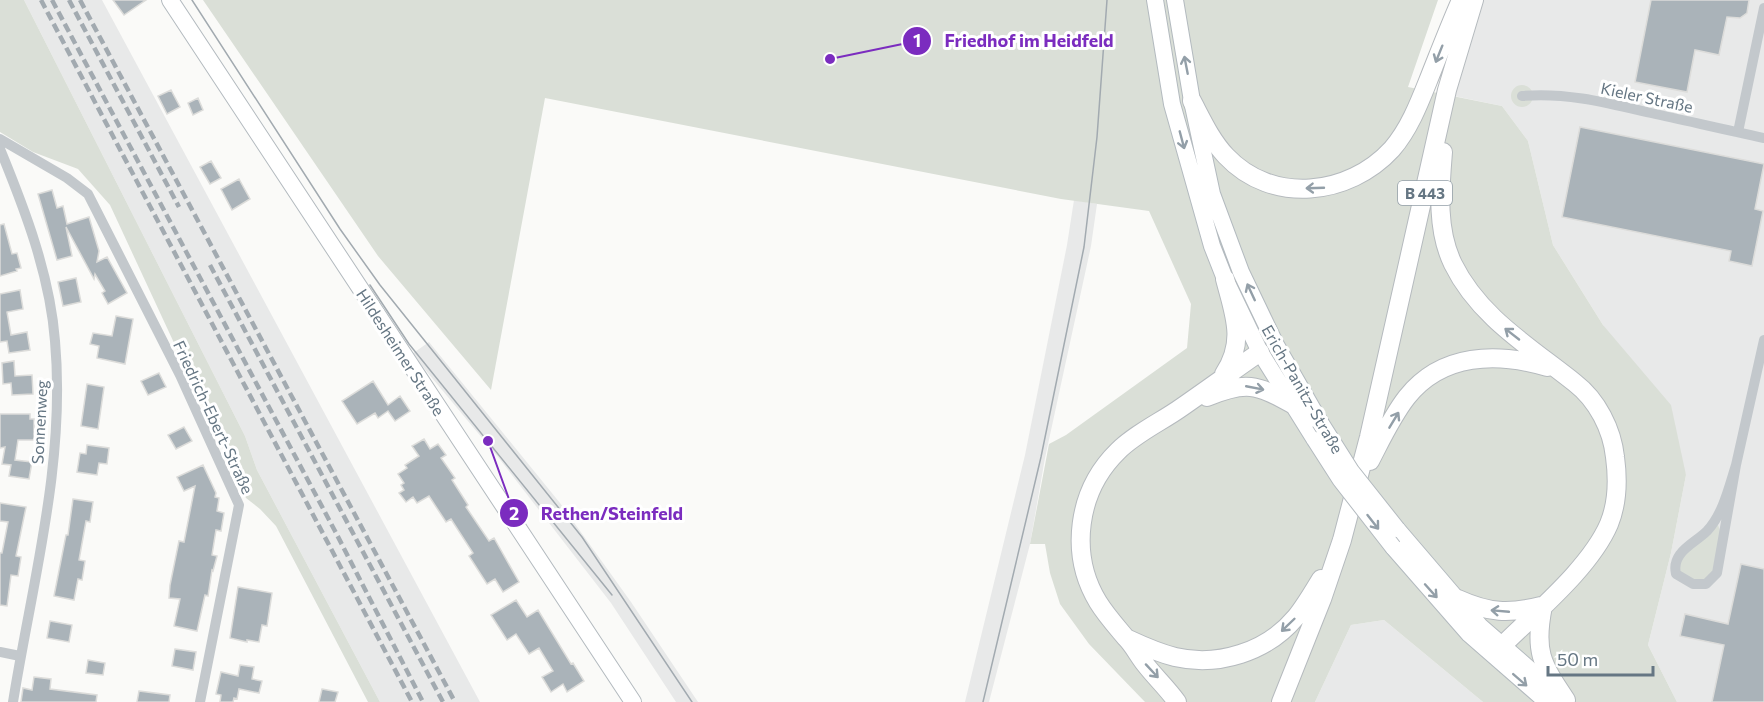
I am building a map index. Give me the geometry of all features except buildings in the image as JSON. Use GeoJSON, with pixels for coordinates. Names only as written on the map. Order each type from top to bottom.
{"type":"FeatureCollection","features":[{"type":"Feature","properties":{"kind":"main road","name":"Hildesheimer Straße"},"geometry":{"type":"LineString","coordinates":[[170,0],[633,702]]}},
{"type":"Feature","properties":{"kind":"main road","name":"Erich-Panitz-Straße"},"geometry":{"type":"LineString","coordinates":[[1155,0],[1172,104],[1197,198],[1225,279],[1268,349],[1320,422],[1351,471],[1397,529],[1458,599],[1498,651],[1547,702]]}},
{"type":"Feature","properties":{"kind":"main road","name":"Erich-Panitz-Straße"},"geometry":{"type":"LineString","coordinates":[[1175,0],[1192,101],[1212,194],[1268,349],[1292,404],[1340,479],[1393,547],[1469,634],[1498,651],[1567,701]]}},
{"type":"Feature","properties":{"kind":"main road"},"geometry":{"type":"LineString","coordinates":[[1192,101],[1207,130],[1226,156],[1249,174],[1269,183],[1295,189],[1325,188],[1349,181],[1371,168],[1393,148],[1408,126],[1461,0]]}},
{"type":"Feature","properties":{"kind":"main road","name":"B 443"},"geometry":{"type":"LineString","coordinates":[[1281,702],[1322,599],[1342,540],[1374,416],[1447,90],[1474,0]]}},
{"type":"Feature","properties":{"kind":"main road"},"geometry":{"type":"LineString","coordinates":[[1447,90],[1439,205],[1444,236],[1452,262],[1464,284],[1480,305],[1497,322],[1577,384],[1595,405],[1606,424],[1614,446],[1617,473],[1616,497],[1610,522],[1599,545],[1498,651]]}},
{"type":"Feature","properties":{"kind":"main road"},"geometry":{"type":"LineString","coordinates":[[1221,378],[1235,354],[1237,339],[1236,321],[1225,279]]}},
{"type":"Feature","properties":{"kind":"main road"},"geometry":{"type":"LineString","coordinates":[[1177,702],[1144,663],[1128,639],[1114,626],[1097,601],[1086,577],[1080,553],[1080,531],[1084,508],[1104,466],[1119,450],[1221,378],[1268,349]]}},
{"type":"Feature","properties":{"kind":"main road"},"geometry":{"type":"LineString","coordinates":[[1355,490],[1407,398],[1423,381],[1444,367],[1473,359],[1496,357],[1527,361],[1558,370]]}},
{"type":"Feature","properties":{"kind":"main road"},"geometry":{"type":"LineString","coordinates":[[1180,408],[1228,389],[1245,386],[1259,387],[1292,404]]}},
{"type":"Feature","properties":{"kind":"main road"},"geometry":{"type":"LineString","coordinates":[[1128,639],[1175,657],[1201,660],[1230,657],[1255,648],[1277,635],[1296,618],[1342,540]]}},
{"type":"Feature","properties":{"kind":"main road"},"geometry":{"type":"LineString","coordinates":[[1458,599],[1477,608],[1498,612],[1519,612],[1543,606]]}},
{"type":"Feature","properties":{"kind":"main road"},"geometry":{"type":"LineString","coordinates":[[1543,606],[1538,631],[1539,650],[1545,669],[1567,701]]}},
{"type":"Feature","properties":{"kind":"street"},"geometry":{"type":"LineString","coordinates":[[1738,132],[1764,8]]}},
{"type":"Feature","properties":{"kind":"street","name":"Kieler Straße"},"geometry":{"type":"LineString","coordinates":[[1522,96],[1543,94],[1570,97],[1764,138]]}},
{"type":"Feature","properties":{"kind":"street","name":"Friedrich-Ebert-Straße"},"geometry":{"type":"LineString","coordinates":[[0,139],[88,194],[180,375],[239,505],[200,702]]}},
{"type":"Feature","properties":{"kind":"street","name":"Sonnenweg"},"geometry":{"type":"LineString","coordinates":[[0,149],[35,245],[46,286],[55,339],[58,387],[56,443],[41,549],[13,702]]}},
{"type":"Feature","properties":{"kind":"street"},"geometry":{"type":"LineString","coordinates":[[1737,465],[1716,516],[1707,530],[1685,548],[1676,559],[1674,566],[1676,574],[1693,584],[1706,584],[1717,573],[1764,340]]}},
{"type":"Feature","properties":{"kind":"street"},"geometry":{"type":"LineString","coordinates":[[0,652],[20,656]]}},
{"type":"Feature","properties":{"kind":"shaded area"},"geometry":{"type":"Polygon","coordinates":[[[0,0],[24,0],[245,436],[257,470],[380,702],[368,702],[276,526],[246,498],[110,205],[78,169],[33,152],[0,132],[0,0]]]}},
{"type":"Feature","properties":{"kind":"shaded area"},"geometry":{"type":"Polygon","coordinates":[[[24,0],[102,0],[480,702],[380,702],[257,470],[245,436],[24,0]]]}},
{"type":"Feature","properties":{"kind":"shaded area"},"geometry":{"type":"Polygon","coordinates":[[[203,0],[1438,0],[1408,87],[1502,106],[1528,141],[1553,245],[1603,325],[1671,405],[1686,475],[1671,553],[1648,645],[1677,702],[1483,702],[1384,620],[1351,625],[1315,702],[1145,702],[1089,644],[1060,604],[1050,573],[1045,544],[1030,544],[1049,444],[1066,435],[1187,348],[1191,304],[1149,211],[1061,199],[545,98],[491,390],[378,256],[203,0]]]}},
{"type":"Feature","properties":{"kind":"shaded area"},"geometry":{"type":"Polygon","coordinates":[[[1481,0],[1764,0],[1764,702],[1677,702],[1648,645],[1671,553],[1686,475],[1603,325],[1553,245],[1528,141],[1502,106],[1454,96],[1481,0]]]}},
{"type":"Feature","properties":{"kind":"shaded area"},"geometry":{"type":"Polygon","coordinates":[[[1522,85],[1532,92],[1533,96],[1526,106],[1522,107],[1512,100],[1511,96],[1518,86],[1522,85]]]}},
{"type":"Feature","properties":{"kind":"shaded area"},"geometry":{"type":"Polygon","coordinates":[[[1074,200],[1097,204],[1091,246],[1045,458],[1030,544],[989,702],[965,702],[1025,455],[1074,200]]]}},
{"type":"Feature","properties":{"kind":"shaded area"},"geometry":{"type":"Polygon","coordinates":[[[429,342],[560,503],[631,602],[698,702],[676,702],[611,603],[498,457],[412,354],[429,342]]]}},
{"type":"Feature","properties":{"kind":"shaded area"},"geometry":{"type":"Polygon","coordinates":[[[1718,525],[1723,539],[1717,573],[1706,584],[1676,574],[1677,556],[1707,530],[1718,525]]]}},
{"type":"Feature","properties":{"kind":"shaded area"},"geometry":{"type":"Polygon","coordinates":[[[1384,620],[1483,702],[1315,702],[1351,625],[1384,620]]]}},
{"type":"Feature","properties":{"kind":"tram line"},"geometry":{"type":"LineString","coordinates":[[192,0],[340,229],[380,285],[582,537],[692,702]]}},
{"type":"Feature","properties":{"kind":"tram line"},"geometry":{"type":"LineString","coordinates":[[983,702],[1041,457],[1084,247],[1097,137],[1107,0]]}},
{"type":"Feature","properties":{"kind":"tram line"},"geometry":{"type":"LineString","coordinates":[[370,285],[409,344],[612,595]]}},
{"type":"Feature","properties":{"kind":"railway"},"geometry":{"type":"LineString","coordinates":[[41,0],[412,702]]}},
{"type":"Feature","properties":{"kind":"railway"},"geometry":{"type":"LineString","coordinates":[[52,0],[335,531],[423,702]]}},
{"type":"Feature","properties":{"kind":"railway"},"geometry":{"type":"LineString","coordinates":[[69,0],[179,207]]}},
{"type":"Feature","properties":{"kind":"railway"},"geometry":{"type":"LineString","coordinates":[[80,0],[455,702]]}},
{"type":"Feature","properties":{"kind":"railway"},"geometry":{"type":"LineString","coordinates":[[210,265],[443,702]]}},
{"type":"Feature","properties":{"kind":"place","name":"Friedhof im Heidfeld"},"geometry":{"type":"Point","coordinates":[830,59]}},
{"type":"Feature","properties":{"kind":"place","name":"Rethen/Steinfeld"},"geometry":{"type":"Point","coordinates":[488,441]}}]}
